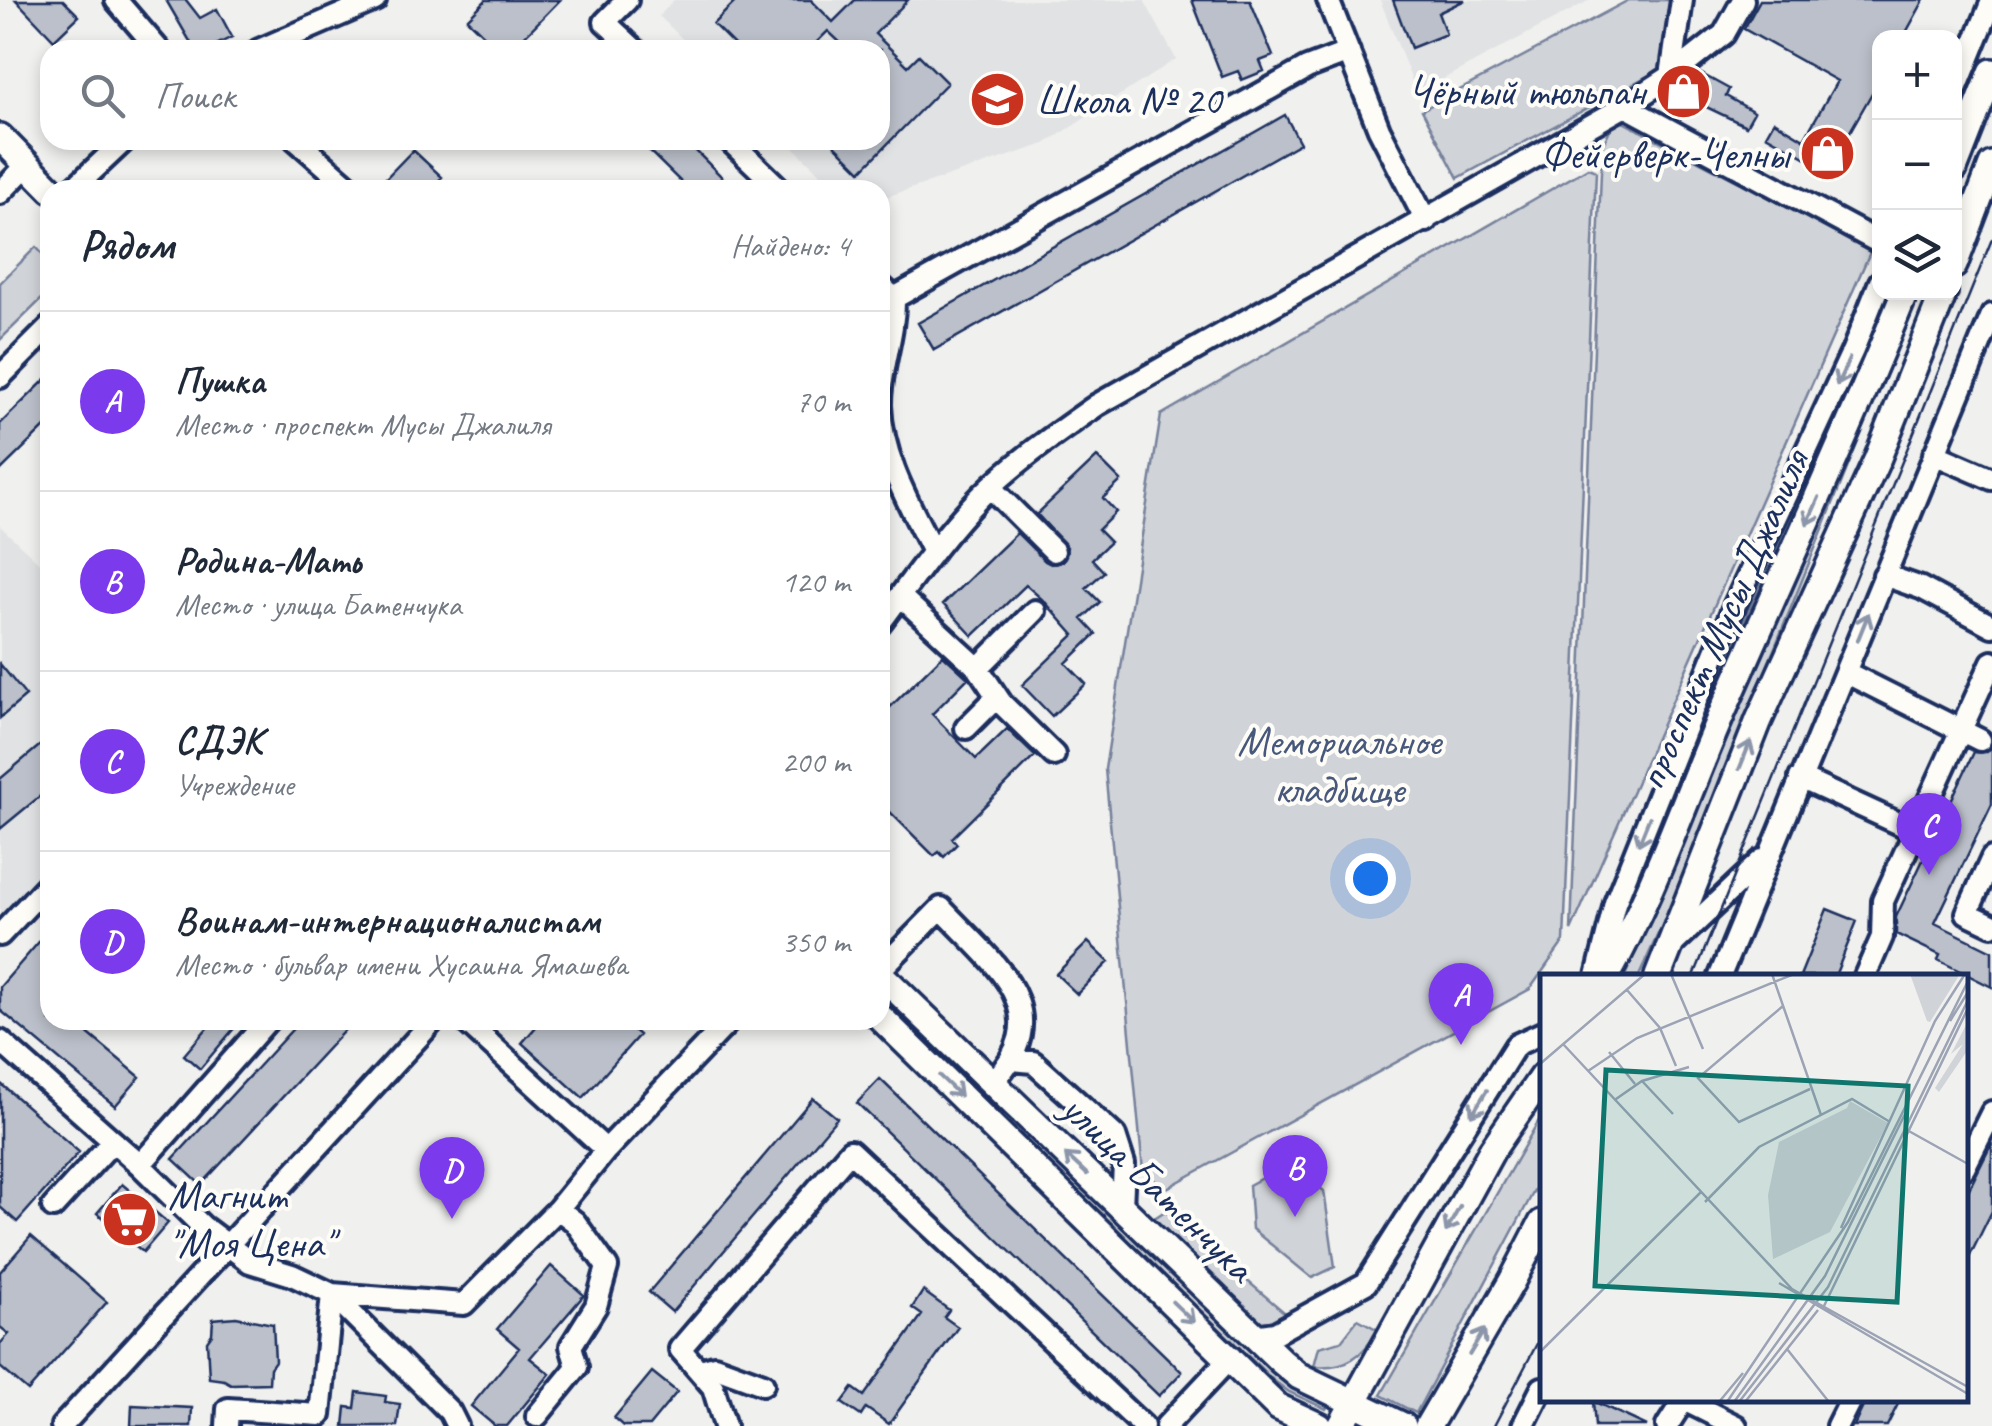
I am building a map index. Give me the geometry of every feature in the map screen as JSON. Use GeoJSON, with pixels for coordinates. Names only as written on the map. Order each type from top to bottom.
{"type":"FeatureCollection","features":[{"type":"Feature","properties":{"kind":"main road"},"geometry":{"type":"LineString","coordinates":[[1962,149],[1992,72]]}},
{"type":"Feature","properties":{"kind":"main road"},"geometry":{"type":"LineString","coordinates":[[0,137],[42,180]]}},
{"type":"Feature","properties":{"kind":"main road"},"geometry":{"type":"LineString","coordinates":[[1962,245],[1992,165]]}},
{"type":"Feature","properties":{"kind":"main road","name":"проспект Мусы Джалиля"},"geometry":{"type":"LineString","coordinates":[[1609,974],[1640,918],[1724,708],[1844,445],[1902,300]]}},
{"type":"Feature","properties":{"kind":"main road","name":"проспект Мусы Джалиля"},"geometry":{"type":"LineString","coordinates":[[1659,974],[1759,720],[1877,460],[1941,300]]}},
{"type":"Feature","properties":{"kind":"main road","name":"улица Батенчука"},"geometry":{"type":"LineString","coordinates":[[890,982],[1299,1376],[1403,1426]]}},
{"type":"Feature","properties":{"kind":"main road","name":"улица Батенчука"},"geometry":{"type":"LineString","coordinates":[[890,1027],[1278,1406],[1319,1426]]}},
{"type":"Feature","properties":{"kind":"main road"},"geometry":{"type":"LineString","coordinates":[[1341,1426],[1492,1150],[1540,1081]]}},
{"type":"Feature","properties":{"kind":"main road"},"geometry":{"type":"LineString","coordinates":[[1012,1147],[1007,1135],[1010,1128],[1036,1125]]}},
{"type":"Feature","properties":{"kind":"main road"},"geometry":{"type":"LineString","coordinates":[[1428,1426],[1540,1226]]}},
{"type":"Feature","properties":{"kind":"street"},"geometry":{"type":"LineString","coordinates":[[116,0],[150,40]]}},
{"type":"Feature","properties":{"kind":"street"},"geometry":{"type":"LineString","coordinates":[[283,40],[375,0]]}},
{"type":"Feature","properties":{"kind":"street"},"geometry":{"type":"LineString","coordinates":[[624,40],[605,22],[626,0]]}},
{"type":"Feature","properties":{"kind":"street"},"geometry":{"type":"LineString","coordinates":[[1328,0],[1379,129],[1426,220]]}},
{"type":"Feature","properties":{"kind":"street"},"geometry":{"type":"LineString","coordinates":[[1672,76],[1682,0]]}},
{"type":"Feature","properties":{"kind":"street"},"geometry":{"type":"LineString","coordinates":[[890,610],[932,552],[1031,451],[1096,406],[1626,106],[1672,76],[1724,34],[1743,0]]}},
{"type":"Feature","properties":{"kind":"street"},"geometry":{"type":"LineString","coordinates":[[1962,74],[1992,1]]}},
{"type":"Feature","properties":{"kind":"street"},"geometry":{"type":"LineString","coordinates":[[890,289],[1308,68],[1349,52]]}},
{"type":"Feature","properties":{"kind":"street"},"geometry":{"type":"LineString","coordinates":[[1626,106],[1872,240]]}},
{"type":"Feature","properties":{"kind":"street"},"geometry":{"type":"LineString","coordinates":[[83,180],[114,150]]}},
{"type":"Feature","properties":{"kind":"street"},"geometry":{"type":"LineString","coordinates":[[307,150],[342,180]]}},
{"type":"Feature","properties":{"kind":"street"},"geometry":{"type":"LineString","coordinates":[[739,150],[771,180]]}},
{"type":"Feature","properties":{"kind":"street"},"geometry":{"type":"LineString","coordinates":[[0,193],[27,165]]}},
{"type":"Feature","properties":{"kind":"street"},"geometry":{"type":"LineString","coordinates":[[1597,974],[1615,903],[1732,611],[1873,300]]}},
{"type":"Feature","properties":{"kind":"street"},"geometry":{"type":"LineString","coordinates":[[890,303],[895,322],[890,349]]}},
{"type":"Feature","properties":{"kind":"street"},"geometry":{"type":"LineString","coordinates":[[1721,974],[1992,315]]}},
{"type":"Feature","properties":{"kind":"street"},"geometry":{"type":"LineString","coordinates":[[0,376],[40,336]]}},
{"type":"Feature","properties":{"kind":"street"},"geometry":{"type":"LineString","coordinates":[[1934,454],[1992,479]]}},
{"type":"Feature","properties":{"kind":"street"},"geometry":{"type":"LineString","coordinates":[[890,460],[932,552]]}},
{"type":"Feature","properties":{"kind":"street"},"geometry":{"type":"LineString","coordinates":[[991,488],[1054,551]]}},
{"type":"Feature","properties":{"kind":"street"},"geometry":{"type":"LineString","coordinates":[[1884,575],[1921,588],[1992,626]]}},
{"type":"Feature","properties":{"kind":"street"},"geometry":{"type":"LineString","coordinates":[[900,596],[978,668],[998,697],[1054,755]]}},
{"type":"Feature","properties":{"kind":"street"},"geometry":{"type":"LineString","coordinates":[[978,668],[1035,611]]}},
{"type":"Feature","properties":{"kind":"street"},"geometry":{"type":"LineString","coordinates":[[1867,974],[1882,937],[1883,902],[1914,831],[1971,735],[1992,662]]}},
{"type":"Feature","properties":{"kind":"street"},"geometry":{"type":"LineString","coordinates":[[1844,672],[1971,735]]}},
{"type":"Feature","properties":{"kind":"street"},"geometry":{"type":"LineString","coordinates":[[966,728],[998,697]]}},
{"type":"Feature","properties":{"kind":"street"},"geometry":{"type":"LineString","coordinates":[[1800,778],[1914,831]]}},
{"type":"Feature","properties":{"kind":"street"},"geometry":{"type":"LineString","coordinates":[[1669,948],[1746,878],[1772,848]]}},
{"type":"Feature","properties":{"kind":"street"},"geometry":{"type":"LineString","coordinates":[[1992,858],[1967,913],[1992,925]]}},
{"type":"Feature","properties":{"kind":"street"},"geometry":{"type":"LineString","coordinates":[[0,935],[40,893]]}},
{"type":"Feature","properties":{"kind":"street"},"geometry":{"type":"LineString","coordinates":[[890,962],[941,908],[1016,992],[1022,1011],[1013,1060],[993,1082]]}},
{"type":"Feature","properties":{"kind":"street"},"geometry":{"type":"LineString","coordinates":[[140,1165],[259,1030]]}},
{"type":"Feature","properties":{"kind":"street"},"geometry":{"type":"LineString","coordinates":[[62,1426],[425,1030]]}},
{"type":"Feature","properties":{"kind":"street"},"geometry":{"type":"LineString","coordinates":[[475,1030],[606,1150]]}},
{"type":"Feature","properties":{"kind":"street"},"geometry":{"type":"LineString","coordinates":[[0,1041],[226,1246],[250,1262],[292,1275],[332,1294],[464,1304],[558,1210],[606,1150],[720,1030]]}},
{"type":"Feature","properties":{"kind":"street"},"geometry":{"type":"LineString","coordinates":[[1254,1336],[1275,1333],[1366,1283],[1516,1045],[1540,1033]]}},
{"type":"Feature","properties":{"kind":"street"},"geometry":{"type":"LineString","coordinates":[[1013,1060],[1032,1062],[1116,1136],[1124,1164],[1122,1207]]}},
{"type":"Feature","properties":{"kind":"street"},"geometry":{"type":"LineString","coordinates":[[1967,1162],[1992,1112]]}},
{"type":"Feature","properties":{"kind":"street"},"geometry":{"type":"LineString","coordinates":[[52,1208],[113,1141]]}},
{"type":"Feature","properties":{"kind":"street"},"geometry":{"type":"LineString","coordinates":[[726,1426],[722,1406],[700,1370],[680,1350],[850,1150],[1142,1426]]}},
{"type":"Feature","properties":{"kind":"street"},"geometry":{"type":"LineString","coordinates":[[537,1416],[576,1367],[571,1346],[596,1306],[607,1267],[575,1222],[558,1210]]}},
{"type":"Feature","properties":{"kind":"street"},"geometry":{"type":"LineString","coordinates":[[332,1294],[451,1421]]}},
{"type":"Feature","properties":{"kind":"street"},"geometry":{"type":"LineString","coordinates":[[227,1426],[228,1410],[320,1415],[332,1294]]}},
{"type":"Feature","properties":{"kind":"street"},"geometry":{"type":"LineString","coordinates":[[1166,1426],[1230,1357]]}},
{"type":"Feature","properties":{"kind":"street"},"geometry":{"type":"LineString","coordinates":[[700,1370],[714,1366],[763,1384]]}},
{"type":"Feature","properties":{"kind":"street"},"geometry":{"type":"LineString","coordinates":[[1523,1426],[1540,1392]]}},
{"type":"Feature","properties":{"kind":"street"},"geometry":{"type":"LineString","coordinates":[[1666,1426],[1683,1401]]}},
{"type":"Feature","properties":{"kind":"street"},"geometry":{"type":"LineString","coordinates":[[1688,1401],[1736,1426]]}},
{"type":"Feature","properties":{"kind":"street"},"geometry":{"type":"LineString","coordinates":[[1838,1426],[1850,1401]]}},
{"type":"Feature","properties":{"kind":"shaded area","name":"Школа № 20"},"geometry":{"type":"Polygon","coordinates":[[[674,0],[1144,0],[1176,59],[1045,144],[890,196],[890,180],[827,180],[796,150],[890,150],[890,40],[684,40],[659,16],[674,0]]]}},
{"type":"Feature","properties":{"kind":"shaded area"},"geometry":{"type":"Polygon","coordinates":[[[1380,0],[1590,0],[1417,93],[1380,0]]]}},
{"type":"Feature","properties":{"kind":"shaded area"},"geometry":{"type":"Polygon","coordinates":[[[0,526],[40,564],[40,874],[0,916],[0,526]]]}},
{"type":"Feature","properties":{"kind":"green space"},"geometry":{"type":"Polygon","coordinates":[[[1629,0],[1672,0],[1662,68],[1458,178],[1422,110],[1629,0]]]}},
{"type":"Feature","properties":{"kind":"green space"},"geometry":{"type":"Polygon","coordinates":[[[1615,118],[1871,250],[1571,931],[1602,147],[1615,118]]]}},
{"type":"Feature","properties":{"kind":"green space","name":"Мемориальное кладбище"},"geometry":{"type":"Polygon","coordinates":[[[1588,168],[1596,171],[1564,941],[1530,989],[1165,1189],[1143,1171],[1105,769],[1161,415],[1588,168]]]}},
{"type":"Feature","properties":{"kind":"green space"},"geometry":{"type":"Polygon","coordinates":[[[36,247],[40,251],[40,301],[0,340],[0,283],[36,247]]]}},
{"type":"Feature","properties":{"kind":"green space"},"geometry":{"type":"Polygon","coordinates":[[[1880,300],[1887,300],[1718,680],[1630,902],[1628,889],[1711,681],[1880,300]]]}},
{"type":"Feature","properties":{"kind":"green space"},"geometry":{"type":"Polygon","coordinates":[[[1908,300],[1915,300],[1671,905],[1640,974],[1626,974],[1908,300]]]}},
{"type":"Feature","properties":{"kind":"green space"},"geometry":{"type":"Polygon","coordinates":[[[1540,1118],[1540,1180],[1416,1413],[1381,1395],[1540,1118]]]}},
{"type":"Feature","properties":{"kind":"green space"},"geometry":{"type":"Polygon","coordinates":[[[1023,1131],[1277,1377],[1328,1406],[1326,1409],[1273,1380],[1021,1139],[1023,1131]]]}},
{"type":"Feature","properties":{"kind":"green space"},"geometry":{"type":"Polygon","coordinates":[[[1288,1164],[1324,1191],[1335,1267],[1312,1278],[1252,1229],[1249,1185],[1288,1164]]]}},
{"type":"Feature","properties":{"kind":"green space"},"geometry":{"type":"Polygon","coordinates":[[[1165,1211],[1291,1318],[1255,1328],[1147,1223],[1165,1211]]]}},
{"type":"Feature","properties":{"kind":"green space"},"geometry":{"type":"Polygon","coordinates":[[[1358,1319],[1378,1330],[1366,1347],[1344,1363],[1314,1366],[1319,1347],[1341,1341],[1358,1319]]]}},
{"type":"Feature","properties":{"kind":"building"},"geometry":{"type":"Polygon","coordinates":[[[16,0],[63,0],[79,16],[54,40],[16,0]]]}},
{"type":"Feature","properties":{"kind":"building"},"geometry":{"type":"Polygon","coordinates":[[[166,0],[186,0],[200,18],[217,9],[232,37],[189,40],[166,0]]]}},
{"type":"Feature","properties":{"kind":"building"},"geometry":{"type":"Polygon","coordinates":[[[486,0],[560,0],[521,40],[489,40],[467,19],[486,0]]]}},
{"type":"Feature","properties":{"kind":"building"},"geometry":{"type":"Polygon","coordinates":[[[737,0],[811,0],[833,22],[855,0],[908,0],[875,34],[881,40],[837,40],[828,31],[819,40],[729,40],[713,24],[737,0]]]}},
{"type":"Feature","properties":{"kind":"building"},"geometry":{"type":"Polygon","coordinates":[[[1192,0],[1250,0],[1273,56],[1260,61],[1264,71],[1242,80],[1238,71],[1222,77],[1192,0]]]}},
{"type":"Feature","properties":{"kind":"building"},"geometry":{"type":"Polygon","coordinates":[[[1393,0],[1465,0],[1438,13],[1446,34],[1411,48],[1393,0]]]}},
{"type":"Feature","properties":{"kind":"building"},"geometry":{"type":"Polygon","coordinates":[[[1760,0],[1924,0],[1907,30],[1872,30],[1872,93],[1828,170],[1766,135],[1774,121],[1804,139],[1837,81],[1744,29],[1760,0]]]}},
{"type":"Feature","properties":{"kind":"building"},"geometry":{"type":"Polygon","coordinates":[[[890,49],[908,66],[919,55],[947,83],[890,141],[890,49]]]}},
{"type":"Feature","properties":{"kind":"building"},"geometry":{"type":"Polygon","coordinates":[[[1698,72],[1729,89],[1726,96],[1754,112],[1746,126],[1677,93],[1698,72]]]}},
{"type":"Feature","properties":{"kind":"building"},"geometry":{"type":"Polygon","coordinates":[[[1285,115],[1300,143],[934,350],[918,323],[1285,115]]]}},
{"type":"Feature","properties":{"kind":"building"},"geometry":{"type":"Polygon","coordinates":[[[413,150],[442,177],[439,180],[385,179],[413,150]]]}},
{"type":"Feature","properties":{"kind":"building"},"geometry":{"type":"Polygon","coordinates":[[[648,150],[695,150],[725,180],[679,180],[648,150]]]}},
{"type":"Feature","properties":{"kind":"building"},"geometry":{"type":"Polygon","coordinates":[[[840,150],[882,150],[861,171],[840,150]]]}},
{"type":"Feature","properties":{"kind":"building"},"geometry":{"type":"Polygon","coordinates":[[[40,385],[40,432],[0,471],[0,424],[40,385]]]}},
{"type":"Feature","properties":{"kind":"building"},"geometry":{"type":"Polygon","coordinates":[[[1097,457],[1121,481],[1103,498],[1116,512],[1098,530],[1110,542],[1092,559],[1104,572],[1086,588],[1100,602],[1082,619],[1096,634],[1066,663],[1086,684],[1052,716],[1022,685],[1074,635],[1045,602],[1026,585],[973,636],[943,604],[1017,533],[1045,561],[1063,561],[1067,547],[1037,514],[1097,457]]]}},
{"type":"Feature","properties":{"kind":"building"},"geometry":{"type":"Polygon","coordinates":[[[943,655],[968,678],[932,714],[976,759],[1007,729],[1035,756],[952,838],[957,844],[944,857],[939,852],[934,856],[890,812],[890,707],[943,655]]]}},
{"type":"Feature","properties":{"kind":"building"},"geometry":{"type":"Polygon","coordinates":[[[0,664],[26,696],[0,718],[0,664]]]}},
{"type":"Feature","properties":{"kind":"building"},"geometry":{"type":"Polygon","coordinates":[[[40,745],[40,796],[0,829],[0,779],[40,745]]]}},
{"type":"Feature","properties":{"kind":"building"},"geometry":{"type":"Polygon","coordinates":[[[1992,746],[1992,804],[1935,923],[1992,951],[1992,987],[1896,934],[1896,917],[1974,752],[1987,752],[1992,746]]]}},
{"type":"Feature","properties":{"kind":"building"},"geometry":{"type":"Polygon","coordinates":[[[1827,909],[1857,921],[1836,974],[1801,974],[1827,909]]]}},
{"type":"Feature","properties":{"kind":"building"},"geometry":{"type":"Polygon","coordinates":[[[40,941],[40,1030],[84,1030],[140,1077],[115,1106],[0,1010],[0,987],[40,941]]]}},
{"type":"Feature","properties":{"kind":"building"},"geometry":{"type":"Polygon","coordinates":[[[1088,942],[1109,962],[1077,994],[1056,974],[1088,942]]]}},
{"type":"Feature","properties":{"kind":"building"},"geometry":{"type":"Polygon","coordinates":[[[205,1030],[233,1030],[200,1069],[184,1055],[205,1030]]]}},
{"type":"Feature","properties":{"kind":"building"},"geometry":{"type":"Polygon","coordinates":[[[292,1030],[345,1030],[201,1185],[173,1159],[292,1030]]]}},
{"type":"Feature","properties":{"kind":"building"},"geometry":{"type":"Polygon","coordinates":[[[533,1030],[633,1030],[639,1035],[583,1098],[522,1043],[533,1030]]]}},
{"type":"Feature","properties":{"kind":"building"},"geometry":{"type":"Polygon","coordinates":[[[880,1079],[1182,1372],[1159,1396],[857,1103],[880,1079]]]}},
{"type":"Feature","properties":{"kind":"building"},"geometry":{"type":"Polygon","coordinates":[[[0,1083],[79,1152],[17,1222],[0,1207],[0,1083]]]}},
{"type":"Feature","properties":{"kind":"building"},"geometry":{"type":"Polygon","coordinates":[[[813,1098],[837,1118],[672,1312],[649,1292],[813,1098]]]}},
{"type":"Feature","properties":{"kind":"building"},"geometry":{"type":"Polygon","coordinates":[[[1992,1143],[1992,1211],[1967,1262],[1967,1193],[1992,1143]]]}},
{"type":"Feature","properties":{"kind":"building"},"geometry":{"type":"Polygon","coordinates":[[[122,1184],[168,1223],[143,1252],[97,1213],[122,1184]]]}},
{"type":"Feature","properties":{"kind":"building"},"geometry":{"type":"Polygon","coordinates":[[[31,1236],[107,1302],[28,1391],[0,1367],[0,1344],[9,1334],[0,1327],[0,1272],[31,1236]]]}},
{"type":"Feature","properties":{"kind":"building"},"geometry":{"type":"Polygon","coordinates":[[[551,1266],[584,1295],[530,1358],[550,1374],[507,1426],[495,1426],[471,1406],[519,1348],[497,1329],[551,1266]]]}},
{"type":"Feature","properties":{"kind":"building"},"geometry":{"type":"Polygon","coordinates":[[[923,1291],[949,1310],[944,1317],[958,1327],[889,1424],[866,1408],[861,1416],[842,1403],[853,1388],[864,1396],[922,1315],[912,1308],[923,1291]]]}},
{"type":"Feature","properties":{"kind":"building"},"geometry":{"type":"Polygon","coordinates":[[[236,1317],[273,1324],[275,1361],[269,1383],[231,1384],[209,1378],[207,1341],[213,1319],[236,1317]]]}},
{"type":"Feature","properties":{"kind":"building"},"geometry":{"type":"Polygon","coordinates":[[[652,1372],[677,1392],[649,1426],[623,1426],[614,1418],[652,1372]]]}},
{"type":"Feature","properties":{"kind":"building"},"geometry":{"type":"Polygon","coordinates":[[[357,1392],[386,1396],[385,1402],[400,1404],[397,1426],[344,1426],[346,1407],[355,1408],[357,1392]]]}},
{"type":"Feature","properties":{"kind":"building"},"geometry":{"type":"Polygon","coordinates":[[[1593,1401],[1647,1426],[1595,1426],[1593,1401]]]}},
{"type":"Feature","properties":{"kind":"building"},"geometry":{"type":"Polygon","coordinates":[[[1866,1401],[1900,1401],[1887,1426],[1854,1426],[1866,1401]]]}},
{"type":"Feature","properties":{"kind":"building"},"geometry":{"type":"Polygon","coordinates":[[[132,1405],[192,1408],[191,1426],[131,1426],[132,1405]]]}},
{"type":"Feature","properties":{"kind":"tram line"},"geometry":{"type":"LineString","coordinates":[[1695,974],[1992,239]]}},
{"type":"Feature","properties":{"kind":"tram line"},"geometry":{"type":"LineString","coordinates":[[1494,1426],[1540,1338]]}},
{"type":"Feature","properties":{"kind":"place","name":"Чёрный тюльпан"},"geometry":{"type":"Point","coordinates":[1684,91]}},
{"type":"Feature","properties":{"kind":"place","name":"Школа № 20"},"geometry":{"type":"Point","coordinates":[997,100]}},
{"type":"Feature","properties":{"kind":"place","name":"Фейерверк-Челны"},"geometry":{"type":"Point","coordinates":[1828,154]}},
{"type":"Feature","properties":{"kind":"place","name":"СДЭК"},"geometry":{"type":"Point","coordinates":[1929,875]}},
{"type":"Feature","properties":{"kind":"place","name":"Пушка"},"geometry":{"type":"Point","coordinates":[1461,1045]}},
{"type":"Feature","properties":{"kind":"place","name":"Родина-Мать"},"geometry":{"type":"Point","coordinates":[1295,1217]}},
{"type":"Feature","properties":{"kind":"place","name":"Магнит \"Моя Цена\""},"geometry":{"type":"Point","coordinates":[129,1219]}},
{"type":"Feature","properties":{"kind":"place","name":"Воинам-интернационалистам"},"geometry":{"type":"Point","coordinates":[452,1219]}}]}
